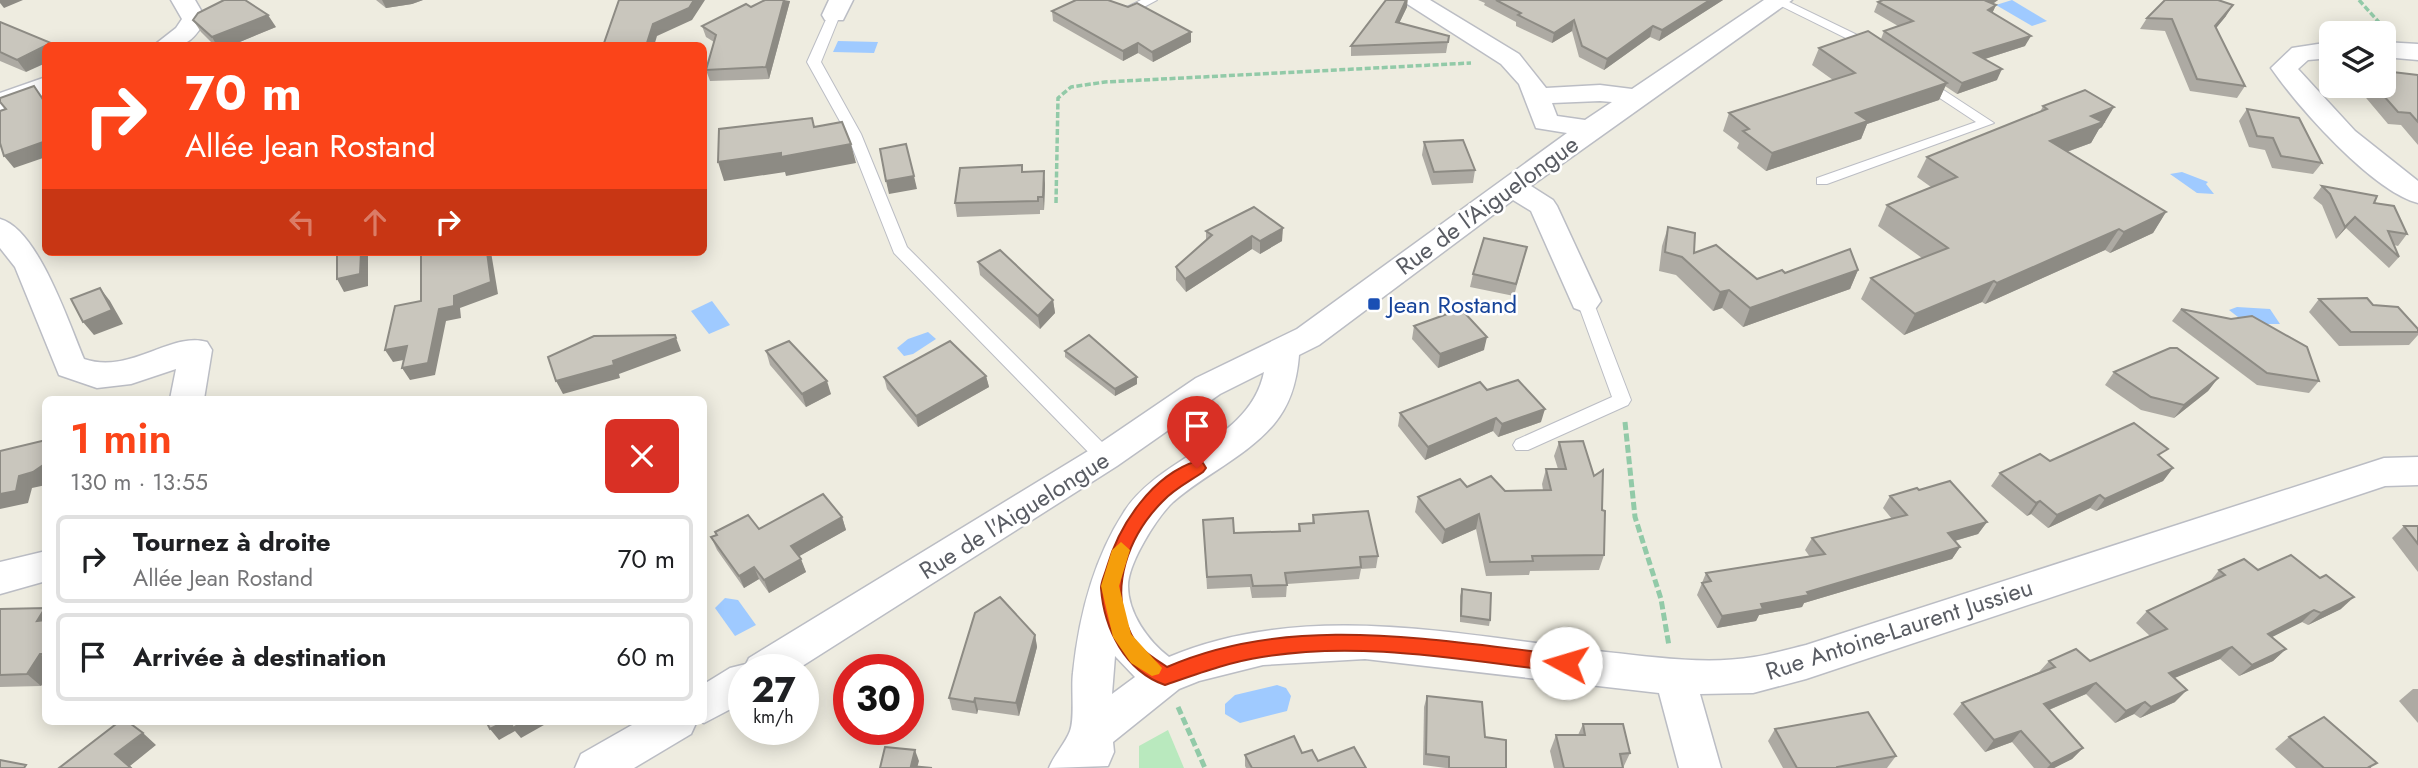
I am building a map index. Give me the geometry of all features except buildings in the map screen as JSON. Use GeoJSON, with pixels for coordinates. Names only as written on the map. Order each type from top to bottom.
{"type":"FeatureCollection","features":[{"type":"Feature","properties":{"kind":"street"},"geometry":{"type":"LineString","coordinates":[[172,42],[187,33],[194,19],[183,0]]}},
{"type":"Feature","properties":{"kind":"street"},"geometry":{"type":"LineString","coordinates":[[1413,0],[1510,59],[1531,82],[1558,152]]}},
{"type":"Feature","properties":{"kind":"street","name":"Rue de l'Aiguelongue"},"geometry":{"type":"LineString","coordinates":[[789,654],[1105,457],[1208,386],[1308,337],[1558,152],[1778,0]]}},
{"type":"Feature","properties":{"kind":"street"},"geometry":{"type":"LineString","coordinates":[[2319,51],[2301,53],[2284,68],[2298,90],[2362,150],[2418,194]]}},
{"type":"Feature","properties":{"kind":"street"},"geometry":{"type":"LineString","coordinates":[[2396,51],[2418,52]]}},
{"type":"Feature","properties":{"kind":"street"},"geometry":{"type":"LineString","coordinates":[[0,102],[42,86]]}},
{"type":"Feature","properties":{"kind":"street"},"geometry":{"type":"LineString","coordinates":[[1536,96],[1582,94],[1637,97]]}},
{"type":"Feature","properties":{"kind":"street"},"geometry":{"type":"LineString","coordinates":[[1546,122],[1598,124],[1602,108],[1595,100],[1582,94]]}},
{"type":"Feature","properties":{"kind":"street"},"geometry":{"type":"LineString","coordinates":[[1511,186],[1543,206],[1585,301]]}},
{"type":"Feature","properties":{"kind":"street"},"geometry":{"type":"LineString","coordinates":[[0,228],[29,264],[71,367],[97,376],[131,372],[195,350],[187,396]]}},
{"type":"Feature","properties":{"kind":"street"},"geometry":{"type":"LineString","coordinates":[[1085,757],[1095,645],[1122,545],[1136,521],[1158,494],[1217,454],[1268,408],[1282,365],[1283,350]]}},
{"type":"Feature","properties":{"kind":"street"},"geometry":{"type":"LineString","coordinates":[[1217,454],[1241,401],[1235,373]]}},
{"type":"Feature","properties":{"kind":"street","name":"Rue Antoine-Laurent Jussieu"},"geometry":{"type":"LineString","coordinates":[[1085,757],[1165,677],[1193,665],[1263,648],[1366,642],[1675,677],[1753,675],[1806,662],[2384,472],[2418,471]]}},
{"type":"Feature","properties":{"kind":"street"},"geometry":{"type":"LineString","coordinates":[[0,578],[42,567]]}},
{"type":"Feature","properties":{"kind":"street"},"geometry":{"type":"LineString","coordinates":[[1110,586],[1122,637],[1137,657],[1165,677]]}},
{"type":"Feature","properties":{"kind":"street"},"geometry":{"type":"LineString","coordinates":[[1675,677],[1700,768]]}},
{"type":"Feature","properties":{"kind":"street"},"geometry":{"type":"LineString","coordinates":[[707,703],[728,691]]}},
{"type":"Feature","properties":{"kind":"street"},"geometry":{"type":"LineString","coordinates":[[596,768],[669,725]]}},
{"type":"Feature","properties":{"kind":"lane"},"geometry":{"type":"LineString","coordinates":[[1112,6],[1129,11],[1152,0]]}},
{"type":"Feature","properties":{"kind":"lane"},"geometry":{"type":"LineString","coordinates":[[1778,0],[1862,39],[1885,54]]}},
{"type":"Feature","properties":{"kind":"lane"},"geometry":{"type":"LineString","coordinates":[[838,7],[814,62],[854,134],[900,249],[1105,457]]}},
{"type":"Feature","properties":{"kind":"lane"},"geometry":{"type":"LineString","coordinates":[[1822,181],[1987,123],[1907,69]]}},
{"type":"Feature","properties":{"kind":"lane"},"geometry":{"type":"LineString","coordinates":[[1521,445],[1622,400],[1585,301]]}},
{"type":"Feature","properties":{"kind":"path"},"geometry":{"type":"LineString","coordinates":[[1056,203],[1058,98],[1071,87],[1105,82],[1450,66],[1510,59]]}},
{"type":"Feature","properties":{"kind":"path"},"geometry":{"type":"LineString","coordinates":[[1622,400],[1635,517],[1661,599],[1675,677]]}},
{"type":"Feature","properties":{"kind":"path"},"geometry":{"type":"LineString","coordinates":[[1165,677],[1205,768]]}},
{"type":"Feature","properties":{"kind":"green space"},"geometry":{"type":"Polygon","coordinates":[[[1168,730],[1184,768],[1139,768],[1139,746],[1168,730]]]}},
{"type":"Feature","properties":{"kind":"water"},"geometry":{"type":"Polygon","coordinates":[[[2012,0],[2047,21],[2032,26],[1996,5],[2012,0]]]}},
{"type":"Feature","properties":{"kind":"water"},"geometry":{"type":"Polygon","coordinates":[[[838,41],[878,42],[874,53],[833,52],[838,41]]]}},
{"type":"Feature","properties":{"kind":"water"},"geometry":{"type":"Polygon","coordinates":[[[2182,172],[2208,182],[2206,184],[2214,194],[2197,193],[2170,174],[2182,172]]]}},
{"type":"Feature","properties":{"kind":"water"},"geometry":{"type":"Polygon","coordinates":[[[712,301],[730,325],[709,334],[691,311],[712,301]]]}},
{"type":"Feature","properties":{"kind":"water"},"geometry":{"type":"Polygon","coordinates":[[[2237,307],[2270,309],[2280,324],[2247,324],[2229,310],[2237,307]]]}},
{"type":"Feature","properties":{"kind":"water"},"geometry":{"type":"Polygon","coordinates":[[[928,332],[936,339],[913,354],[904,356],[897,348],[908,339],[928,332]]]}},
{"type":"Feature","properties":{"kind":"water"},"geometry":{"type":"Polygon","coordinates":[[[725,598],[738,600],[756,625],[735,636],[715,608],[725,598]]]}},
{"type":"Feature","properties":{"kind":"water"},"geometry":{"type":"Polygon","coordinates":[[[1277,685],[1286,688],[1291,696],[1287,711],[1240,723],[1225,714],[1225,704],[1235,695],[1277,685]]]}},
{"type":"Feature","properties":{"kind":"slow traffic"},"geometry":{"type":"LineString","coordinates":[[1121,550],[1110,586],[1122,637],[1137,657],[1152,668]]}},
{"type":"Feature","properties":{"kind":"place","name":"Jean Rostand"},"geometry":{"type":"Point","coordinates":[1374,304]}},
{"type":"Feature","properties":{"kind":"route"},"geometry":{"type":"LineString","coordinates":[[1197,468],[1158,494],[1136,521],[1122,545],[1110,586],[1122,637],[1137,657],[1165,677],[1193,665],[1263,648],[1366,642],[1566,663]]}}]}
